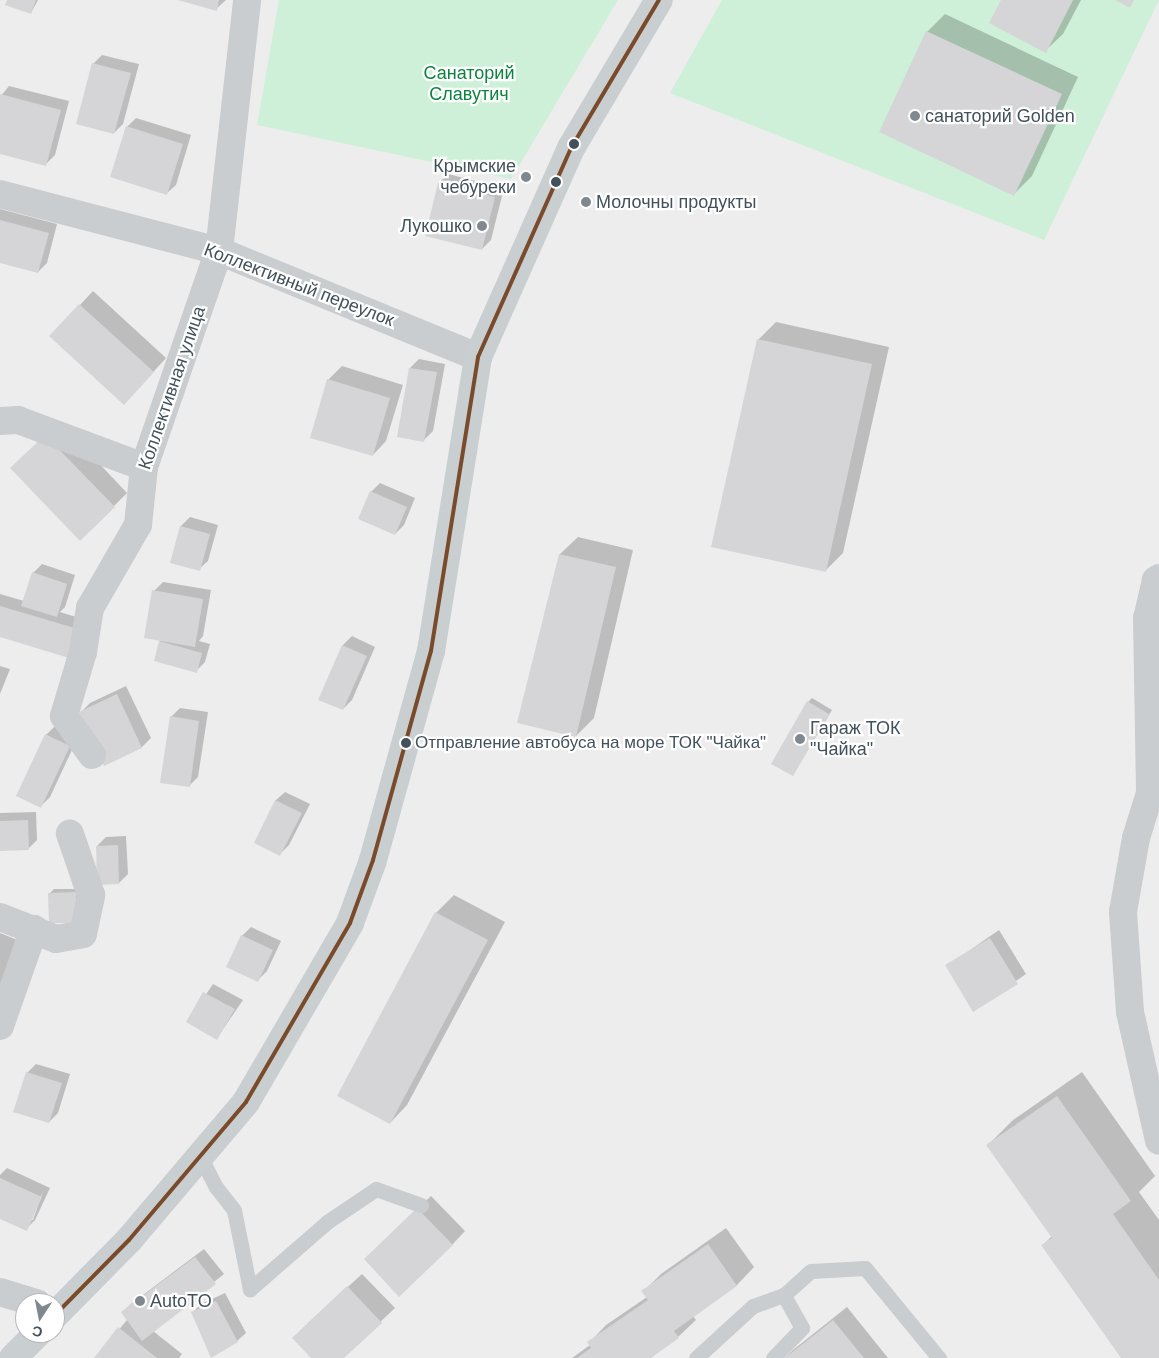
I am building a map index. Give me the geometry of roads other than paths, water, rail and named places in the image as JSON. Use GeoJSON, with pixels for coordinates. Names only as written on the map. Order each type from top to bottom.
{"type":"FeatureCollection","features":[{"type":"Feature","properties":{"kind":"main road"},"geometry":{"type":"LineString","coordinates":[[65,1298],[130,1240],[246,1102],[350,923],[373,860],[431,651],[478,357],[570,148],[659,0]]}},
{"type":"Feature","properties":{"kind":"main road"},"geometry":{"type":"LineString","coordinates":[[13,1358],[28,1343]]}},
{"type":"Feature","properties":{"kind":"street","name":"Коллективная улица"},"geometry":{"type":"LineString","coordinates":[[92,755],[64,716],[83,652],[90,608],[138,525],[144,467],[219,250],[247,0]]}},
{"type":"Feature","properties":{"kind":"street","name":"Коллективный переулок"},"geometry":{"type":"LineString","coordinates":[[0,194],[219,250],[478,357]]}},
{"type":"Feature","properties":{"kind":"street"},"geometry":{"type":"LineString","coordinates":[[0,421],[18,420],[144,467]]}},
{"type":"Feature","properties":{"kind":"street"},"geometry":{"type":"LineString","coordinates":[[1159,578],[1156,580],[1147,618],[1150,793],[1136,838],[1124,912],[1130,1012],[1144,1084],[1159,1141]]}},
{"type":"Feature","properties":{"kind":"street"},"geometry":{"type":"LineString","coordinates":[[0,917],[56,939],[83,934],[91,895],[70,834]]}},
{"type":"Feature","properties":{"kind":"street"},"geometry":{"type":"LineString","coordinates":[[0,1026],[34,929]]}},
{"type":"Feature","properties":{"kind":"street"},"geometry":{"type":"LineString","coordinates":[[0,1292],[15,1297]]}},
{"type":"Feature","properties":{"kind":"lane"},"geometry":{"type":"LineString","coordinates":[[200,1156],[216,1187],[234,1210],[250,1290],[327,1222],[376,1189],[421,1205]]}},
{"type":"Feature","properties":{"kind":"lane"},"geometry":{"type":"LineString","coordinates":[[696,1358],[753,1306],[784,1295],[811,1271],[865,1268],[938,1358]]}},
{"type":"Feature","properties":{"kind":"lane"},"geometry":{"type":"LineString","coordinates":[[773,1358],[802,1328],[784,1295]]}},
{"type":"Feature","properties":{"kind":"place","name":"санаторий Golden"},"geometry":{"type":"Point","coordinates":[915,116]}},
{"type":"Feature","properties":{"kind":"place","name":"Крымские чебуреки"},"geometry":{"type":"Point","coordinates":[526,177]}},
{"type":"Feature","properties":{"kind":"place","name":"Молочны продукты"},"geometry":{"type":"Point","coordinates":[586,202]}},
{"type":"Feature","properties":{"kind":"place","name":"Лукошко"},"geometry":{"type":"Point","coordinates":[482,226]}},
{"type":"Feature","properties":{"kind":"place","name":"Гараж ТОК \"Чайка\""},"geometry":{"type":"Point","coordinates":[800,739]}},
{"type":"Feature","properties":{"kind":"place","name":"Отправление автобуса на море ТОК \"Чайка\""},"geometry":{"type":"Point","coordinates":[406,743]}},
{"type":"Feature","properties":{"kind":"place","name":"AutoTO"},"geometry":{"type":"Point","coordinates":[140,1301]}},
{"type":"Feature","properties":{"kind":"park label","name":"Санаторий Славутич"},"geometry":{"type":"Point","coordinates":[469,84]}}]}
